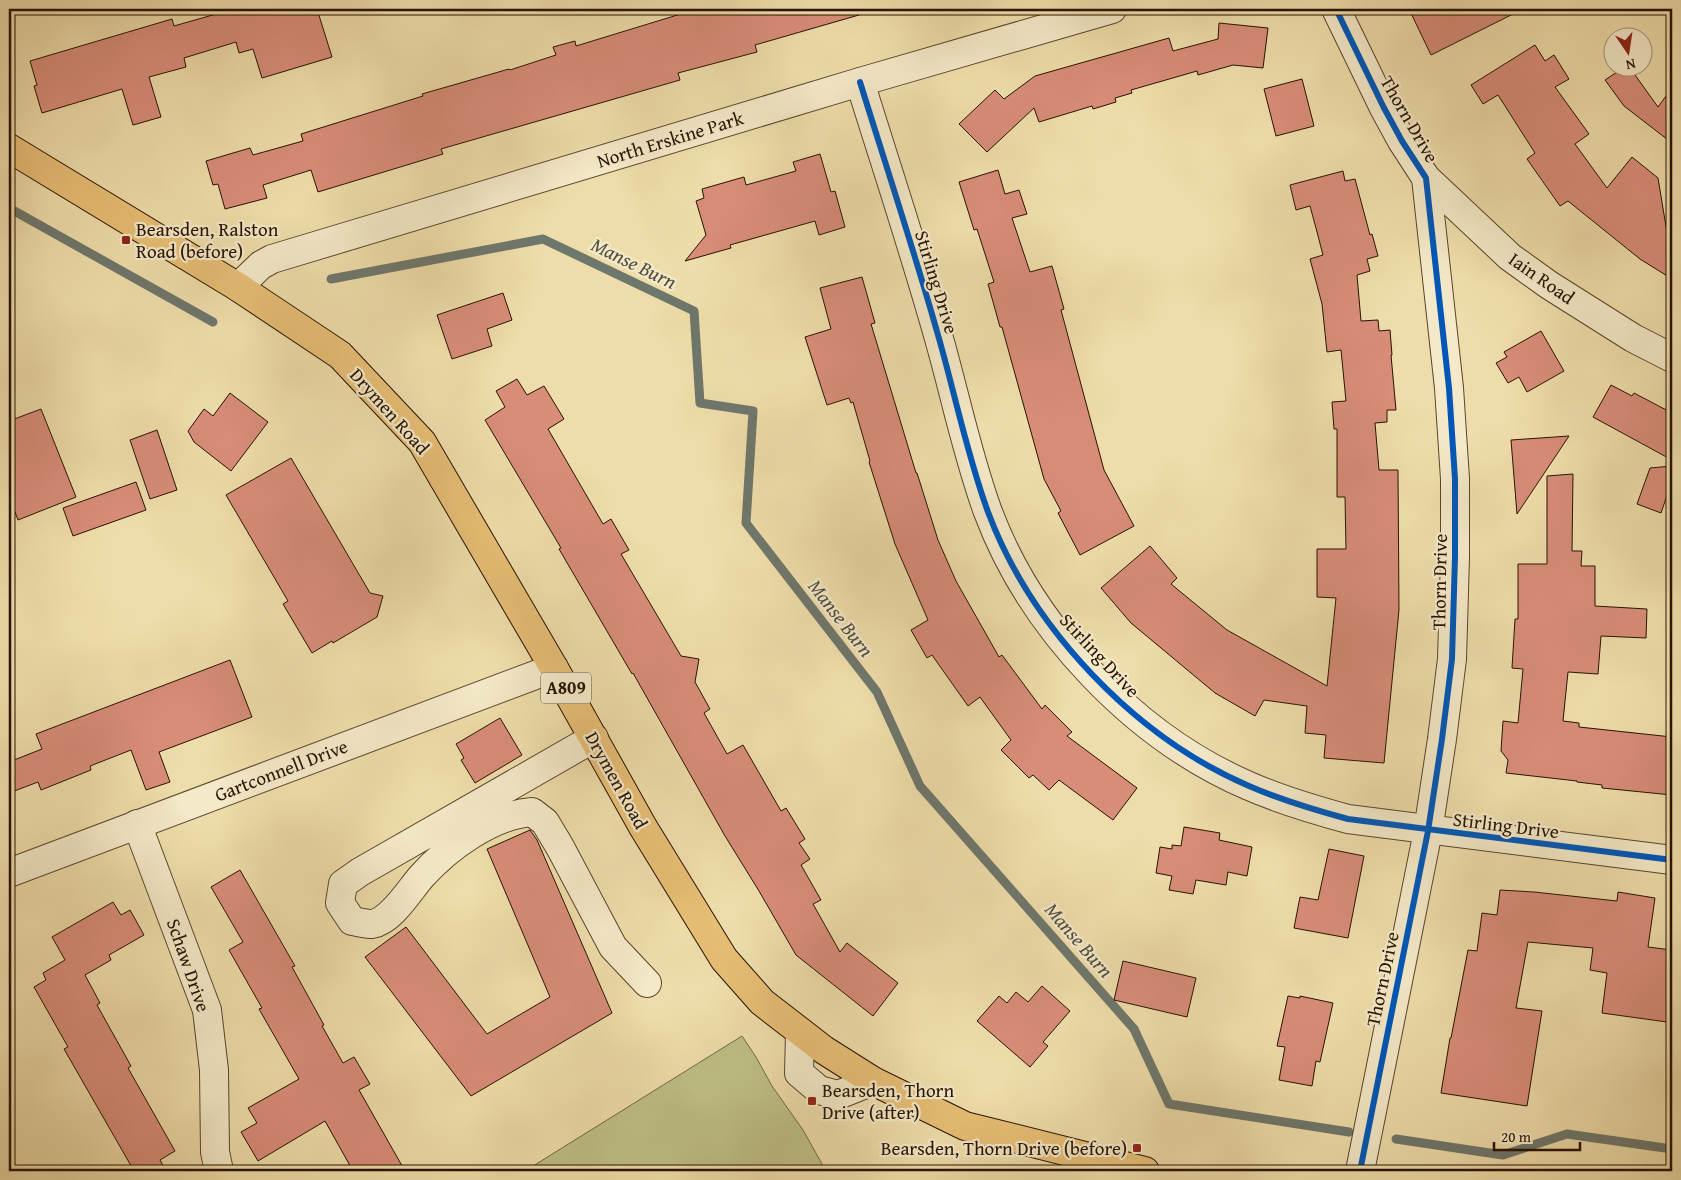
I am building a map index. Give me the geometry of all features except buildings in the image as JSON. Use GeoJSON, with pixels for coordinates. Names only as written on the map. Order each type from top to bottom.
{"type":"FeatureCollection","features":[{"type":"Feature","properties":{"kind":"main road","name":"Drymen Road"},"geometry":{"type":"LineString","coordinates":[[9,148],[238,287],[340,355],[422,442],[554,668],[643,827],[724,958],[762,1002],[800,1033],[872,1081],[965,1126],[1145,1171]]}},
{"type":"Feature","properties":{"kind":"street","name":"North Erskine Park"},"geometry":{"type":"LineString","coordinates":[[238,287],[261,265],[272,259],[860,82],[1112,9]]}},
{"type":"Feature","properties":{"kind":"street","name":"Thorn Drive"},"geometry":{"type":"LineString","coordinates":[[1336,9],[1383,106],[1402,141],[1426,178],[1449,388],[1455,479],[1452,659],[1442,739],[1428,830],[1360,1171]]}},
{"type":"Feature","properties":{"kind":"street","name":"Stirling Drive"},"geometry":{"type":"LineString","coordinates":[[860,82],[938,334],[973,463],[989,513],[1006,552],[1022,581],[1052,627],[1099,682],[1141,720],[1196,759],[1248,786],[1306,808],[1348,819],[1672,860]]}},
{"type":"Feature","properties":{"kind":"street","name":"Iain Road"},"geometry":{"type":"LineString","coordinates":[[1426,178],[1510,257],[1549,285],[1633,338],[1672,358]]}},
{"type":"Feature","properties":{"kind":"street","name":"Gartconnell Drive"},"geometry":{"type":"LineString","coordinates":[[9,873],[554,668]]}},
{"type":"Feature","properties":{"kind":"street"},"geometry":{"type":"LineString","coordinates":[[594,738],[360,872],[343,884],[340,903],[352,921],[372,924],[390,914],[422,876],[456,846],[482,828],[517,813],[532,812],[545,822],[613,947],[647,983]]}},
{"type":"Feature","properties":{"kind":"street","name":"Schaw Drive"},"geometry":{"type":"LineString","coordinates":[[137,824],[207,1010],[214,1070],[215,1152],[218,1171]]}},
{"type":"Feature","properties":{"kind":"street"},"geometry":{"type":"LineString","coordinates":[[800,1033],[799,1073],[819,1090],[838,1095],[872,1081]]}},
{"type":"Feature","properties":{"kind":"green space"},"geometry":{"type":"Polygon","coordinates":[[[742,1036],[772,1086],[803,1130],[826,1171],[525,1171],[742,1036]]]}},
{"type":"Feature","properties":{"kind":"waterway","name":"Manse Burn"},"geometry":{"type":"LineString","coordinates":[[9,208],[213,322]]}},
{"type":"Feature","properties":{"kind":"waterway","name":"Manse Burn"},"geometry":{"type":"LineString","coordinates":[[331,279],[543,239],[694,311],[700,403],[753,411],[746,523],[877,692],[920,786],[1134,1029],[1169,1104],[1349,1132]]}},
{"type":"Feature","properties":{"kind":"waterway","name":"Manse Burn"},"geometry":{"type":"LineString","coordinates":[[1396,1139],[1503,1155],[1567,1134],[1672,1149]]}},
{"type":"Feature","properties":{"kind":"cycle path"},"geometry":{"type":"LineString","coordinates":[[1336,9],[1383,106],[1402,141],[1426,178],[1449,388],[1455,479],[1452,659],[1442,739],[1428,831],[1360,1171]]}},
{"type":"Feature","properties":{"kind":"cycle path"},"geometry":{"type":"LineString","coordinates":[[860,82],[929,303],[967,447],[988,512],[1007,555],[1031,597],[1060,637],[1092,674],[1128,709],[1166,739],[1207,765],[1273,796],[1348,819],[1672,860]]}},
{"type":"Feature","properties":{"kind":"place","name":"Bearsden, Ralston Road (before)"},"geometry":{"type":"Point","coordinates":[126,240]}},
{"type":"Feature","properties":{"kind":"place","name":"Bearsden, Thorn Drive (after)"},"geometry":{"type":"Point","coordinates":[812,1101]}},
{"type":"Feature","properties":{"kind":"place","name":"Bearsden, Thorn Drive (before)"},"geometry":{"type":"Point","coordinates":[1137,1148]}}]}
